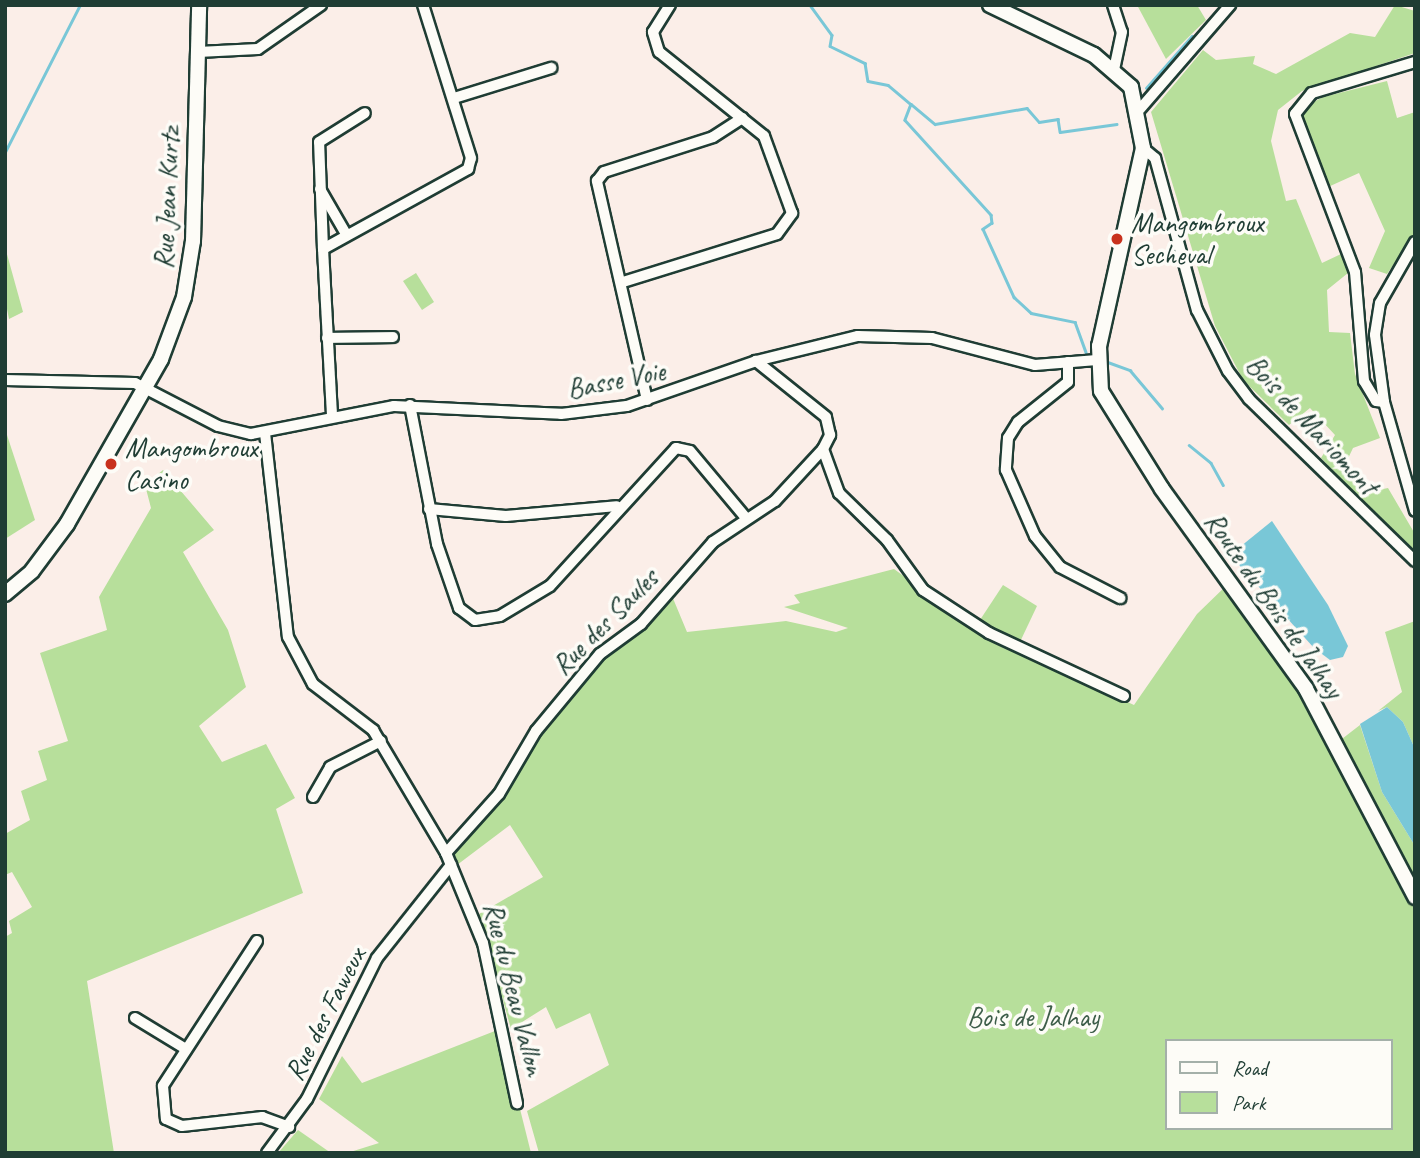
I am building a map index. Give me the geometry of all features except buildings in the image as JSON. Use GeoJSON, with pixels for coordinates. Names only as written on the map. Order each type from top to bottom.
{"type":"FeatureCollection","features":[{"type":"Feature","properties":{"kind":"main road","name":"Rue Jean Kurtz"},"geometry":{"type":"LineString","coordinates":[[5,594],[57,541],[146,385],[175,324],[190,271],[199,5]]}},
{"type":"Feature","properties":{"kind":"main road"},"geometry":{"type":"LineString","coordinates":[[990,5],[1114,69],[1140,109],[1143,148],[1098,353]]}},
{"type":"Feature","properties":{"kind":"main road","name":"Route du Bois de Jalhay"},"geometry":{"type":"LineString","coordinates":[[1098,353],[1101,391],[1118,425],[1306,688],[1415,897]]}},
{"type":"Feature","properties":{"kind":"street"},"geometry":{"type":"LineString","coordinates":[[198,52],[258,48],[321,5]]}},
{"type":"Feature","properties":{"kind":"street"},"geometry":{"type":"LineString","coordinates":[[323,249],[346,233],[468,169],[471,158],[423,5]]}},
{"type":"Feature","properties":{"kind":"street"},"geometry":{"type":"LineString","coordinates":[[624,282],[786,228],[792,214],[775,158],[764,136],[659,52],[653,32],[670,5]]}},
{"type":"Feature","properties":{"kind":"street"},"geometry":{"type":"LineString","coordinates":[[1113,5],[1122,33],[1114,69]]}},
{"type":"Feature","properties":{"kind":"street"},"geometry":{"type":"LineString","coordinates":[[1140,109],[1230,5]]}},
{"type":"Feature","properties":{"kind":"street"},"geometry":{"type":"LineString","coordinates":[[1384,401],[1376,401],[1364,381],[1355,272],[1296,114],[1312,93],[1415,62]]}},
{"type":"Feature","properties":{"kind":"street"},"geometry":{"type":"LineString","coordinates":[[454,98],[551,68]]}},
{"type":"Feature","properties":{"kind":"street"},"geometry":{"type":"LineString","coordinates":[[332,415],[316,150],[323,136],[365,113]]}},
{"type":"Feature","properties":{"kind":"street"},"geometry":{"type":"LineString","coordinates":[[647,400],[624,282],[595,194],[597,181],[604,172],[713,137],[742,118]]}},
{"type":"Feature","properties":{"kind":"street","name":"Bois de Mariomont"},"geometry":{"type":"LineString","coordinates":[[1143,148],[1155,158],[1197,310],[1228,371],[1249,400],[1415,561]]}},
{"type":"Feature","properties":{"kind":"street"},"geometry":{"type":"LineString","coordinates":[[318,186],[346,233]]}},
{"type":"Feature","properties":{"kind":"street"},"geometry":{"type":"LineString","coordinates":[[1415,242],[1380,303],[1376,335],[1384,401],[1415,511]]}},
{"type":"Feature","properties":{"kind":"street","name":"Basse Voie"},"geometry":{"type":"LineString","coordinates":[[146,385],[218,426],[265,433],[332,415],[410,405],[561,414],[647,400],[756,361],[827,341],[894,334],[932,338],[1006,362],[1068,362],[1098,353]]}},
{"type":"Feature","properties":{"kind":"street"},"geometry":{"type":"LineString","coordinates":[[327,338],[394,337]]}},
{"type":"Feature","properties":{"kind":"street"},"geometry":{"type":"LineString","coordinates":[[756,361],[826,417],[830,435],[823,449],[838,493],[887,540],[923,590],[989,633],[1124,695]]}},
{"type":"Feature","properties":{"kind":"street"},"geometry":{"type":"LineString","coordinates":[[1068,362],[1068,382],[1018,422],[1008,438],[1009,480],[1035,536],[1060,567],[1120,598]]}},
{"type":"Feature","properties":{"kind":"street"},"geometry":{"type":"LineString","coordinates":[[5,380],[58,376],[146,385]]}},
{"type":"Feature","properties":{"kind":"street"},"geometry":{"type":"LineString","coordinates":[[410,405],[429,509],[459,608],[489,620],[550,586],[617,506],[671,450],[683,448],[746,518]]}},
{"type":"Feature","properties":{"kind":"street","name":"Rue du Beau Vallon"},"geometry":{"type":"LineString","coordinates":[[265,433],[288,638],[313,684],[381,741],[446,853],[472,908],[498,998],[517,1103]]}},
{"type":"Feature","properties":{"kind":"street","name":"Rue des Saules"},"geometry":{"type":"LineString","coordinates":[[446,853],[499,794],[536,731],[584,672],[641,624],[713,542],[775,501],[823,449]]}},
{"type":"Feature","properties":{"kind":"street"},"geometry":{"type":"LineString","coordinates":[[429,509],[506,516],[617,506]]}},
{"type":"Feature","properties":{"kind":"street"},"geometry":{"type":"LineString","coordinates":[[313,797],[330,767],[381,741]]}},
{"type":"Feature","properties":{"kind":"street","name":"Rue des Faweux"},"geometry":{"type":"LineString","coordinates":[[267,1153],[289,1127],[377,958],[451,865]]}},
{"type":"Feature","properties":{"kind":"street"},"geometry":{"type":"LineString","coordinates":[[257,941],[163,1086],[172,1125],[262,1117],[289,1127]]}},
{"type":"Feature","properties":{"kind":"street"},"geometry":{"type":"LineString","coordinates":[[135,1018],[186,1049]]}},
{"type":"Feature","properties":{"kind":"green space"},"geometry":{"type":"Polygon","coordinates":[[[1137,5],[1197,5],[1206,20],[1166,59],[1137,5]]]}},
{"type":"Feature","properties":{"kind":"green space"},"geometry":{"type":"Polygon","coordinates":[[[1395,5],[1415,11],[1415,53],[1302,91],[1278,110],[1271,141],[1286,201],[1296,199],[1322,263],[1341,254],[1346,263],[1348,273],[1327,290],[1329,332],[1350,333],[1355,374],[1380,438],[1353,448],[1343,469],[1363,493],[1388,488],[1415,534],[1415,556],[1321,458],[1335,435],[1310,408],[1289,425],[1243,380],[1215,326],[1151,112],[1203,50],[1216,60],[1255,56],[1253,64],[1276,74],[1350,33],[1375,37],[1395,5]]]}},
{"type":"Feature","properties":{"kind":"green space"},"geometry":{"type":"Polygon","coordinates":[[[1387,81],[1397,118],[1415,112],[1415,233],[1387,274],[1369,268],[1385,231],[1359,173],[1328,187],[1303,117],[1306,106],[1323,97],[1387,81]]]}},
{"type":"Feature","properties":{"kind":"green space"},"geometry":{"type":"Polygon","coordinates":[[[5,247],[23,312],[9,319],[5,299],[5,247]]]}},
{"type":"Feature","properties":{"kind":"green space"},"geometry":{"type":"Polygon","coordinates":[[[416,273],[434,302],[422,310],[403,281],[416,273]]]}},
{"type":"Feature","properties":{"kind":"green space"},"geometry":{"type":"Polygon","coordinates":[[[5,429],[35,520],[5,539],[5,429]]]}},
{"type":"Feature","properties":{"kind":"green space"},"geometry":{"type":"Polygon","coordinates":[[[163,470],[214,530],[183,552],[228,630],[246,687],[199,726],[222,762],[266,744],[295,798],[276,809],[303,893],[87,981],[114,1153],[5,1153],[5,937],[12,933],[9,921],[32,907],[12,872],[5,875],[5,834],[30,820],[21,791],[47,780],[38,751],[68,741],[40,653],[107,630],[99,597],[151,508],[145,485],[163,470]]]}},
{"type":"Feature","properties":{"kind":"green space","name":"Bois de Jalhay"},"geometry":{"type":"Polygon","coordinates":[[[894,569],[988,638],[1134,705],[1197,614],[1229,583],[1338,742],[1360,725],[1382,792],[1415,846],[1415,1153],[539,1153],[527,1111],[609,1065],[590,1013],[556,1029],[546,1007],[511,1029],[479,914],[543,877],[510,825],[457,865],[450,854],[603,657],[672,596],[687,632],[786,621],[836,632],[848,628],[784,607],[800,603],[794,595],[894,569]]]}},
{"type":"Feature","properties":{"kind":"green space"},"geometry":{"type":"Polygon","coordinates":[[[1003,585],[1037,606],[1019,644],[978,623],[1003,585]]]}},
{"type":"Feature","properties":{"kind":"green space"},"geometry":{"type":"Polygon","coordinates":[[[1415,621],[1415,749],[1403,722],[1387,707],[1378,711],[1402,692],[1385,632],[1415,621]]]}},
{"type":"Feature","properties":{"kind":"green space"},"geometry":{"type":"Polygon","coordinates":[[[500,1029],[531,1153],[347,1153],[379,1143],[319,1099],[342,1056],[362,1083],[500,1029]]]}},
{"type":"Feature","properties":{"kind":"green space"},"geometry":{"type":"Polygon","coordinates":[[[298,1130],[331,1153],[278,1153],[298,1130]]]}},
{"type":"Feature","properties":{"kind":"water"},"geometry":{"type":"Polygon","coordinates":[[[1272,521],[1328,605],[1348,646],[1343,657],[1330,660],[1314,648],[1230,555],[1272,521]]]}},
{"type":"Feature","properties":{"kind":"water"},"geometry":{"type":"Polygon","coordinates":[[[1387,707],[1403,722],[1415,749],[1415,846],[1382,792],[1360,724],[1387,707]]]}},
{"type":"Feature","properties":{"kind":"waterway"},"geometry":{"type":"LineString","coordinates":[[5,152],[80,5]]}},
{"type":"Feature","properties":{"kind":"waterway"},"geometry":{"type":"LineString","coordinates":[[810,5],[832,35],[830,46],[865,63],[868,81],[888,85],[911,104],[905,120],[991,215],[992,223],[983,229],[1014,297],[1031,313],[1075,322],[1086,352]]}},
{"type":"Feature","properties":{"kind":"waterway"},"geometry":{"type":"LineString","coordinates":[[1146,88],[1192,36]]}},
{"type":"Feature","properties":{"kind":"waterway"},"geometry":{"type":"LineString","coordinates":[[911,104],[935,124],[1027,108],[1039,122],[1058,119],[1060,132],[1116,124]]}},
{"type":"Feature","properties":{"kind":"waterway"},"geometry":{"type":"LineString","coordinates":[[1105,361],[1130,370],[1162,408]]}},
{"type":"Feature","properties":{"kind":"waterway"},"geometry":{"type":"LineString","coordinates":[[1189,445],[1211,463],[1223,485]]}},
{"type":"Feature","properties":{"kind":"place","name":"Mangombroux Secheval"},"geometry":{"type":"Point","coordinates":[1117,239]}},
{"type":"Feature","properties":{"kind":"place","name":"Mangombroux Casino"},"geometry":{"type":"Point","coordinates":[111,464]}}]}
